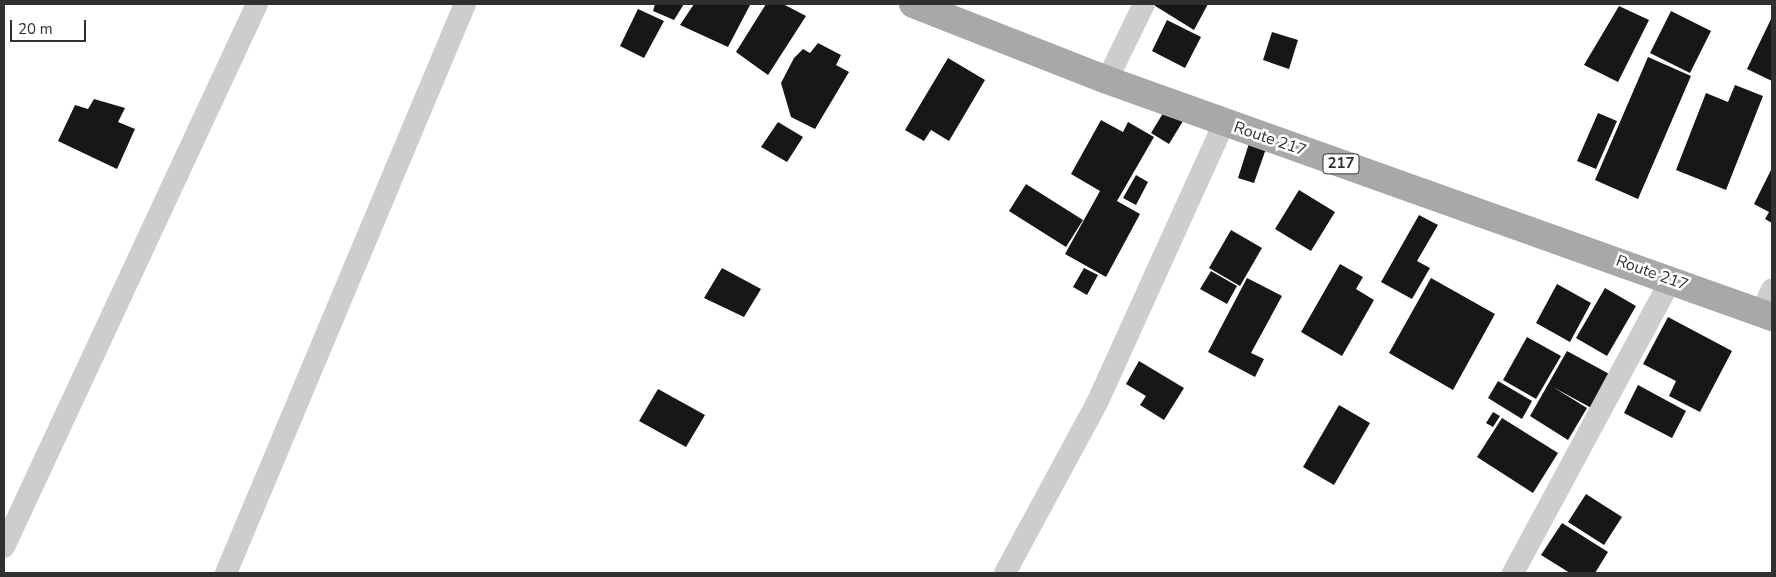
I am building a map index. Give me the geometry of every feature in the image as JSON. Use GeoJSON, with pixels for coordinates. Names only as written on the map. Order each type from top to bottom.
{"type":"FeatureCollection","features":[{"type":"Feature","properties":{"kind":"main road","name":"Route 217"},"geometry":{"type":"LineString","coordinates":[[912,4],[1107,80],[1224,123],[1671,280],[1768,306]]}},
{"type":"Feature","properties":{"kind":"street"},"geometry":{"type":"LineString","coordinates":[[4,548],[257,4]]}},
{"type":"Feature","properties":{"kind":"street"},"geometry":{"type":"LineString","coordinates":[[226,573],[465,4]]}},
{"type":"Feature","properties":{"kind":"street"},"geometry":{"type":"LineString","coordinates":[[1107,80],[1144,4]]}},
{"type":"Feature","properties":{"kind":"street"},"geometry":{"type":"LineString","coordinates":[[1005,573],[1097,403],[1224,123]]}},
{"type":"Feature","properties":{"kind":"street"},"geometry":{"type":"LineString","coordinates":[[1514,573],[1671,280]]}},
{"type":"Feature","properties":{"kind":"building"},"geometry":{"type":"Polygon","coordinates":[[[655,4],[684,4],[674,20],[653,11],[655,4]]]}},
{"type":"Feature","properties":{"kind":"building"},"geometry":{"type":"Polygon","coordinates":[[[694,4],[750,5],[728,47],[680,25],[694,4]]]}},
{"type":"Feature","properties":{"kind":"building"},"geometry":{"type":"Polygon","coordinates":[[[766,4],[783,4],[806,16],[768,75],[736,52],[766,4]]]}},
{"type":"Feature","properties":{"kind":"building"},"geometry":{"type":"Polygon","coordinates":[[[1152,4],[1208,4],[1194,30],[1152,4]]]}},
{"type":"Feature","properties":{"kind":"building"},"geometry":{"type":"Polygon","coordinates":[[[1619,6],[1649,20],[1618,82],[1584,65],[1619,6]]]}},
{"type":"Feature","properties":{"kind":"building"},"geometry":{"type":"Polygon","coordinates":[[[638,9],[664,21],[644,58],[620,46],[638,9]]]}},
{"type":"Feature","properties":{"kind":"building"},"geometry":{"type":"Polygon","coordinates":[[[1671,11],[1711,31],[1690,73],[1650,53],[1671,11]]]}},
{"type":"Feature","properties":{"kind":"building"},"geometry":{"type":"Polygon","coordinates":[[[1772,17],[1772,81],[1747,69],[1772,17]]]}},
{"type":"Feature","properties":{"kind":"building"},"geometry":{"type":"Polygon","coordinates":[[[1167,20],[1201,37],[1185,68],[1152,51],[1167,20]]]}},
{"type":"Feature","properties":{"kind":"building"},"geometry":{"type":"Polygon","coordinates":[[[1272,32],[1298,40],[1289,69],[1263,60],[1272,32]]]}},
{"type":"Feature","properties":{"kind":"building"},"geometry":{"type":"Polygon","coordinates":[[[818,43],[841,55],[836,65],[849,72],[815,129],[791,117],[781,83],[794,58],[803,49],[810,53],[818,43]]]}},
{"type":"Feature","properties":{"kind":"building"},"geometry":{"type":"Polygon","coordinates":[[[1648,57],[1691,76],[1638,199],[1595,180],[1648,57]]]}},
{"type":"Feature","properties":{"kind":"building"},"geometry":{"type":"Polygon","coordinates":[[[948,58],[985,80],[949,141],[931,130],[924,141],[905,130],[948,58]]]}},
{"type":"Feature","properties":{"kind":"building"},"geometry":{"type":"Polygon","coordinates":[[[1735,85],[1763,96],[1726,190],[1676,170],[1706,93],[1728,102],[1735,85]]]}},
{"type":"Feature","properties":{"kind":"building"},"geometry":{"type":"Polygon","coordinates":[[[94,99],[125,108],[118,122],[135,129],[117,169],[58,141],[75,105],[88,109],[94,99]]]}},
{"type":"Feature","properties":{"kind":"building"},"geometry":{"type":"Polygon","coordinates":[[[1165,110],[1183,121],[1169,144],[1151,133],[1165,110]]]}},
{"type":"Feature","properties":{"kind":"building"},"geometry":{"type":"Polygon","coordinates":[[[1598,113],[1617,121],[1596,169],[1577,161],[1598,113]]]}},
{"type":"Feature","properties":{"kind":"building"},"geometry":{"type":"Polygon","coordinates":[[[1101,120],[1123,132],[1128,122],[1154,137],[1117,201],[1140,214],[1106,277],[1065,254],[1100,191],[1071,174],[1101,120]]]}},
{"type":"Feature","properties":{"kind":"building"},"geometry":{"type":"Polygon","coordinates":[[[778,122],[803,137],[787,162],[761,147],[778,122]]]}},
{"type":"Feature","properties":{"kind":"building"},"geometry":{"type":"Polygon","coordinates":[[[1251,137],[1268,143],[1254,183],[1238,178],[1251,137]]]}},
{"type":"Feature","properties":{"kind":"building"},"geometry":{"type":"Polygon","coordinates":[[[1772,168],[1772,223],[1765,219],[1769,212],[1754,204],[1772,168]]]}},
{"type":"Feature","properties":{"kind":"building"},"geometry":{"type":"Polygon","coordinates":[[[1136,175],[1148,182],[1136,205],[1123,198],[1136,175]]]}},
{"type":"Feature","properties":{"kind":"building"},"geometry":{"type":"Polygon","coordinates":[[[1026,184],[1083,220],[1066,247],[1009,211],[1026,184]]]}},
{"type":"Feature","properties":{"kind":"building"},"geometry":{"type":"Polygon","coordinates":[[[1299,190],[1335,212],[1311,251],[1275,229],[1299,190]]]}},
{"type":"Feature","properties":{"kind":"building"},"geometry":{"type":"Polygon","coordinates":[[[1419,215],[1438,225],[1417,261],[1430,268],[1412,299],[1381,282],[1419,215]]]}},
{"type":"Feature","properties":{"kind":"building"},"geometry":{"type":"Polygon","coordinates":[[[1231,230],[1262,248],[1240,286],[1209,268],[1231,230]]]}},
{"type":"Feature","properties":{"kind":"building"},"geometry":{"type":"Polygon","coordinates":[[[1340,264],[1363,277],[1356,289],[1374,300],[1342,356],[1301,332],[1340,264]]]}},
{"type":"Feature","properties":{"kind":"building"},"geometry":{"type":"Polygon","coordinates":[[[722,268],[761,289],[744,317],[704,298],[722,268]]]}},
{"type":"Feature","properties":{"kind":"building"},"geometry":{"type":"Polygon","coordinates":[[[1084,268],[1098,275],[1087,295],[1073,287],[1084,268]]]}},
{"type":"Feature","properties":{"kind":"building"},"geometry":{"type":"Polygon","coordinates":[[[1211,271],[1237,286],[1227,304],[1200,289],[1211,271]]]}},
{"type":"Feature","properties":{"kind":"building"},"geometry":{"type":"Polygon","coordinates":[[[1247,278],[1282,296],[1251,353],[1264,359],[1255,377],[1208,352],[1247,278]]]}},
{"type":"Feature","properties":{"kind":"building"},"geometry":{"type":"Polygon","coordinates":[[[1431,278],[1495,314],[1453,390],[1389,353],[1431,278]]]}},
{"type":"Feature","properties":{"kind":"building"},"geometry":{"type":"Polygon","coordinates":[[[1557,284],[1591,303],[1570,342],[1536,323],[1557,284]]]}},
{"type":"Feature","properties":{"kind":"building"},"geometry":{"type":"Polygon","coordinates":[[[1605,288],[1636,306],[1607,356],[1576,338],[1605,288]]]}},
{"type":"Feature","properties":{"kind":"building"},"geometry":{"type":"Polygon","coordinates":[[[1668,317],[1732,351],[1700,412],[1669,396],[1676,381],[1643,364],[1668,317]]]}},
{"type":"Feature","properties":{"kind":"building"},"geometry":{"type":"Polygon","coordinates":[[[1527,337],[1561,356],[1536,399],[1503,380],[1527,337]]]}},
{"type":"Feature","properties":{"kind":"building"},"geometry":{"type":"Polygon","coordinates":[[[1567,351],[1613,376],[1595,410],[1553,387],[1587,408],[1568,440],[1530,416],[1567,351]]]}},
{"type":"Feature","properties":{"kind":"building"},"geometry":{"type":"Polygon","coordinates":[[[1139,361],[1184,388],[1164,420],[1140,405],[1146,396],[1126,384],[1139,361]]]}},
{"type":"Feature","properties":{"kind":"building"},"geometry":{"type":"Polygon","coordinates":[[[1498,381],[1532,401],[1522,419],[1488,398],[1498,381]]]}},
{"type":"Feature","properties":{"kind":"building"},"geometry":{"type":"Polygon","coordinates":[[[1638,385],[1686,411],[1672,438],[1624,413],[1638,385]]]}},
{"type":"Feature","properties":{"kind":"building"},"geometry":{"type":"Polygon","coordinates":[[[658,389],[705,415],[686,447],[639,421],[658,389]]]}},
{"type":"Feature","properties":{"kind":"building"},"geometry":{"type":"Polygon","coordinates":[[[1339,405],[1370,423],[1334,485],[1303,467],[1339,405]]]}},
{"type":"Feature","properties":{"kind":"building"},"geometry":{"type":"Polygon","coordinates":[[[1493,412],[1500,416],[1493,427],[1486,423],[1493,412]]]}},
{"type":"Feature","properties":{"kind":"building"},"geometry":{"type":"Polygon","coordinates":[[[1502,418],[1558,453],[1533,493],[1477,457],[1502,418]]]}},
{"type":"Feature","properties":{"kind":"building"},"geometry":{"type":"Polygon","coordinates":[[[1586,494],[1622,517],[1604,545],[1568,522],[1586,494]]]}},
{"type":"Feature","properties":{"kind":"building"},"geometry":{"type":"Polygon","coordinates":[[[1562,523],[1608,552],[1595,573],[1570,573],[1541,555],[1562,523]]]}}]}
